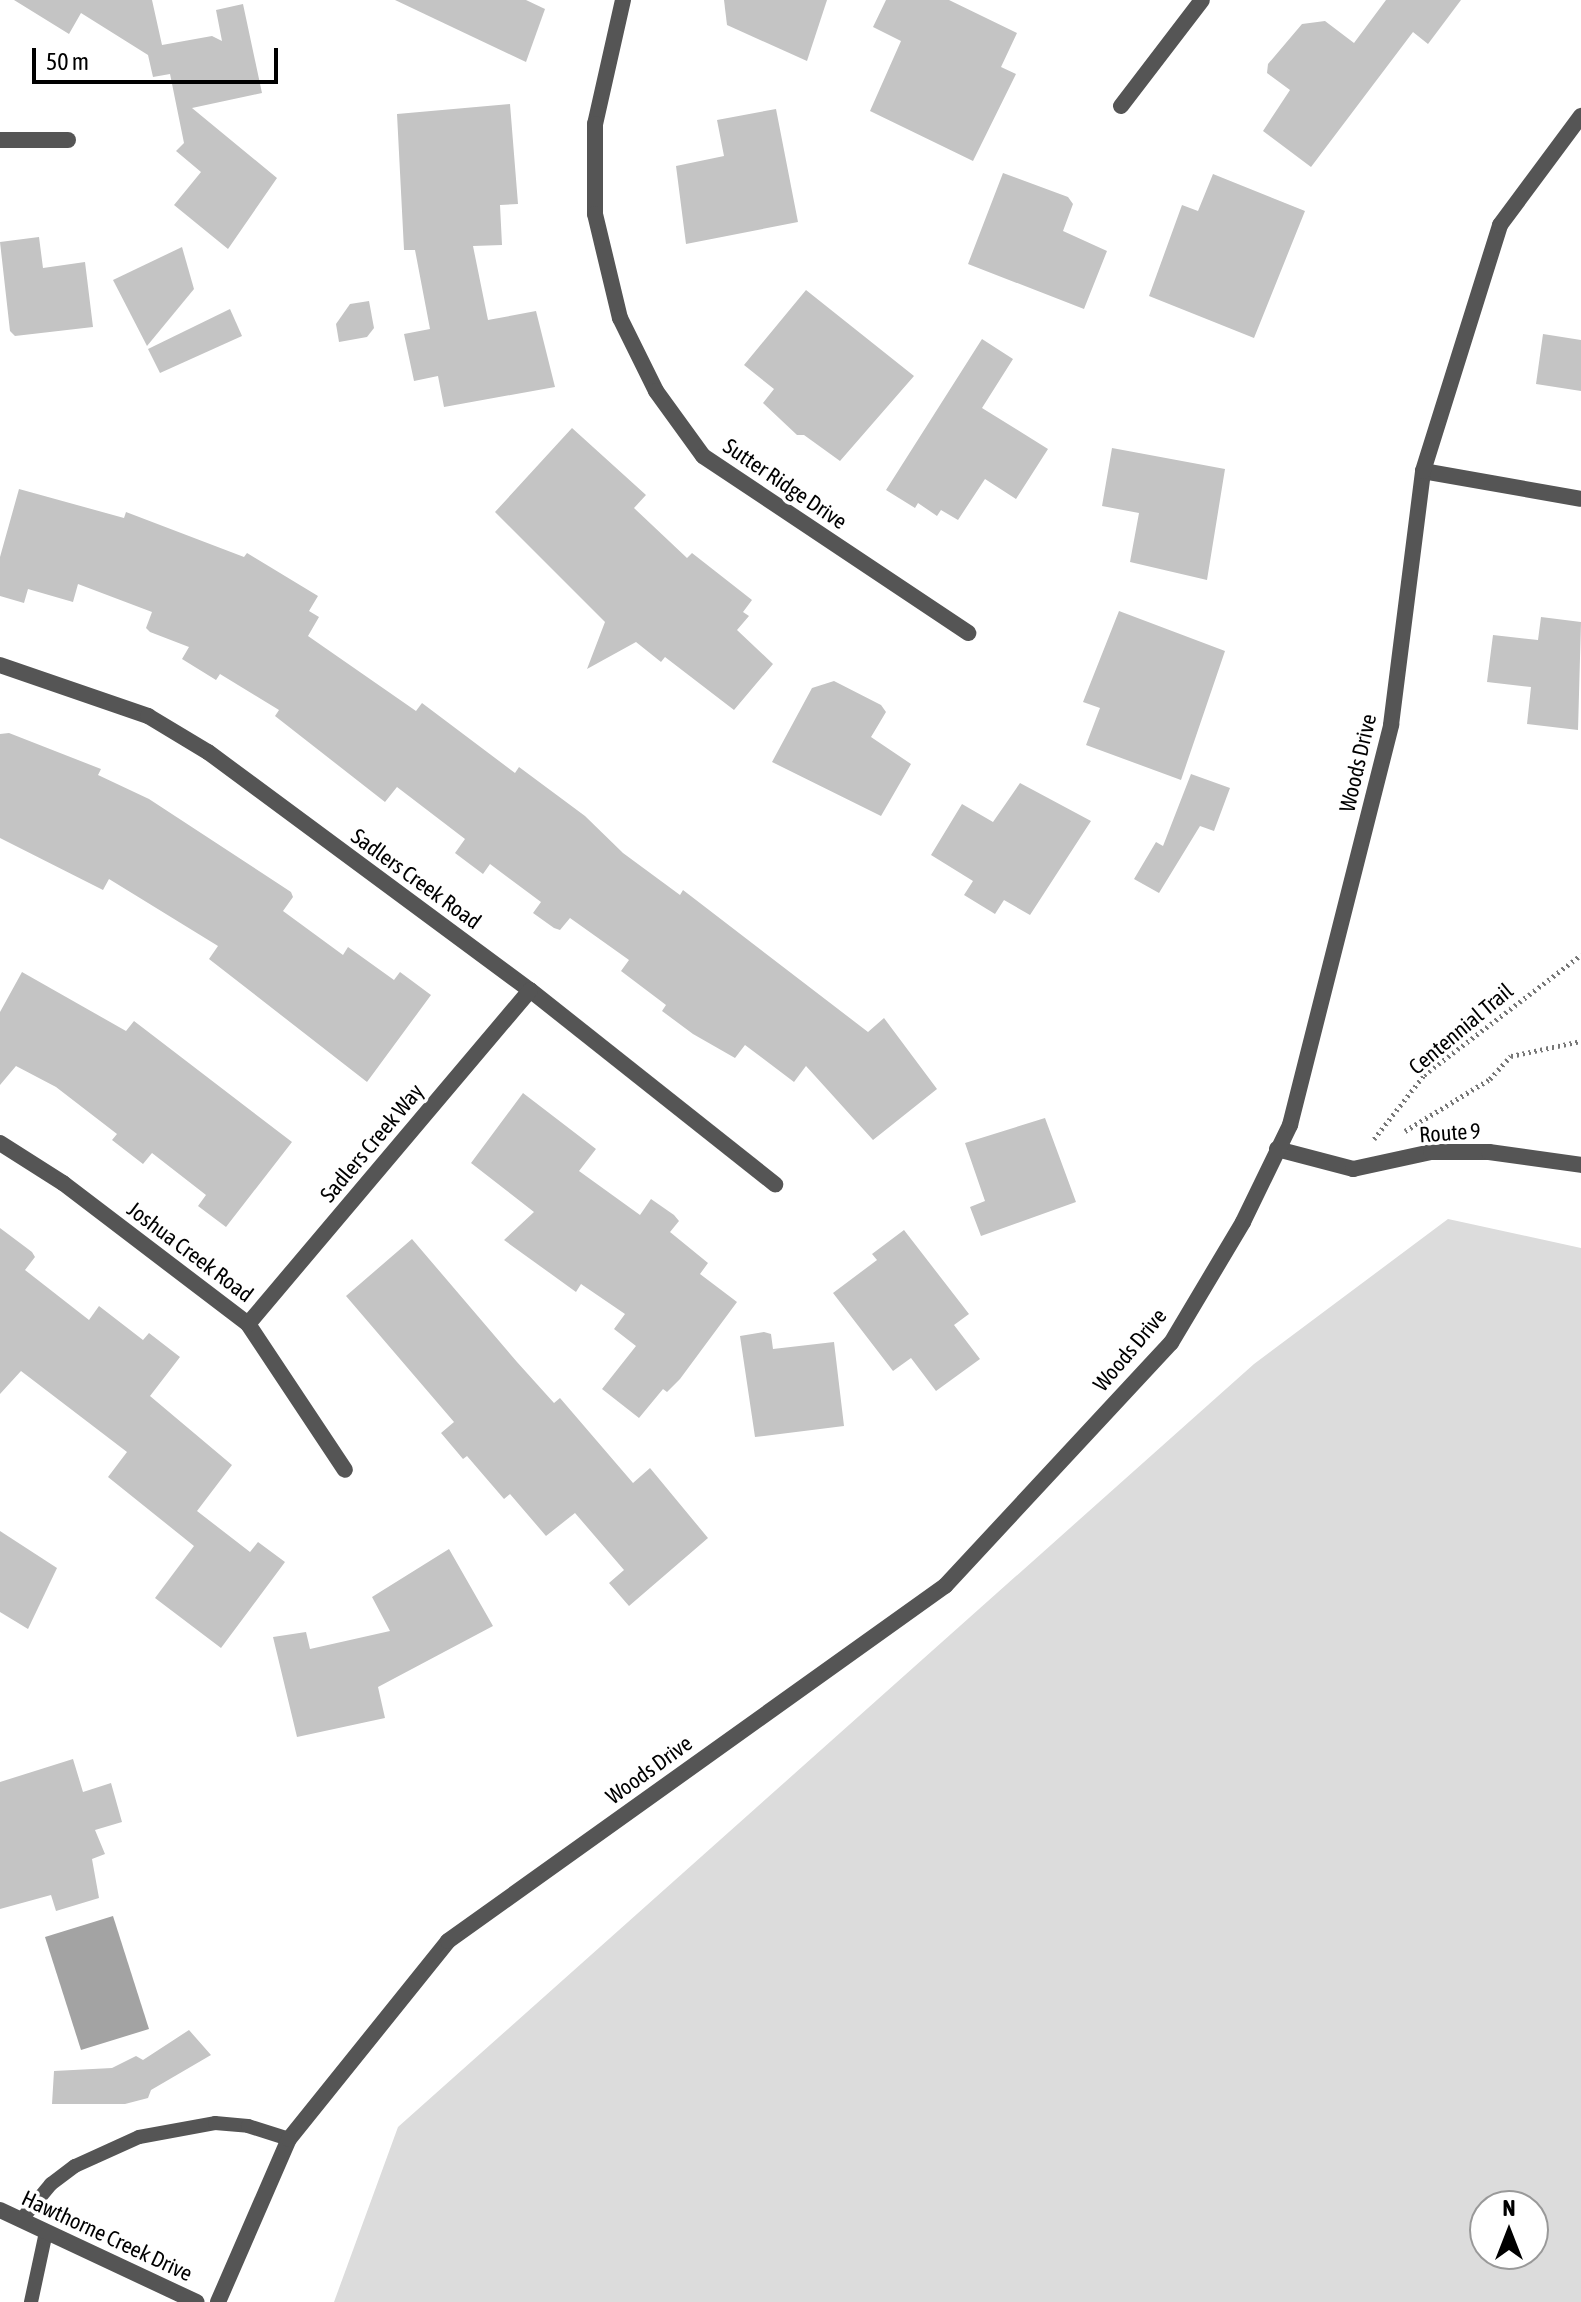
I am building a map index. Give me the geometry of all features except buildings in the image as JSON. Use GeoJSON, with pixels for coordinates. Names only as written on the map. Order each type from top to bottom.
{"type":"FeatureCollection","features":[{"type":"Feature","properties":{"kind":"street","name":"Sutter Ridge Drive"},"geometry":{"type":"LineString","coordinates":[[623,0],[595,124],[595,214],[620,318],[656,391],[703,456],[968,633]]}},
{"type":"Feature","properties":{"kind":"street"},"geometry":{"type":"LineString","coordinates":[[1121,106],[1202,0]]}},
{"type":"Feature","properties":{"kind":"street","name":"Woods Drive"},"geometry":{"type":"LineString","coordinates":[[218,2302],[289,2139],[448,1941],[945,1586],[1171,1343],[1243,1222],[1290,1125],[1391,725],[1423,471],[1500,225],[1581,116]]}},
{"type":"Feature","properties":{"kind":"street"},"geometry":{"type":"LineString","coordinates":[[0,140],[68,140]]}},
{"type":"Feature","properties":{"kind":"street"},"geometry":{"type":"LineString","coordinates":[[1423,471],[1581,499]]}},
{"type":"Feature","properties":{"kind":"street","name":"Sadlers Creek Road"},"geometry":{"type":"LineString","coordinates":[[0,665],[148,716],[208,752],[530,990],[775,1184]]}},
{"type":"Feature","properties":{"kind":"street","name":"Sadlers Creek Way"},"geometry":{"type":"LineString","coordinates":[[248,1324],[530,990]]}},
{"type":"Feature","properties":{"kind":"street","name":"Joshua Creek Road"},"geometry":{"type":"LineString","coordinates":[[0,1143],[63,1183],[248,1324],[345,1470]]}},
{"type":"Feature","properties":{"kind":"street","name":"Route 9"},"geometry":{"type":"LineString","coordinates":[[1277,1149],[1353,1169],[1431,1152],[1489,1152],[1581,1165]]}},
{"type":"Feature","properties":{"kind":"street","name":"Hawthorne Creek Drive"},"geometry":{"type":"LineString","coordinates":[[0,2210],[196,2302]]}},
{"type":"Feature","properties":{"kind":"lane"},"geometry":{"type":"LineString","coordinates":[[21,2220],[51,2184],[75,2166],[139,2137],[215,2123],[248,2126],[289,2139]]}},
{"type":"Feature","properties":{"kind":"lane"},"geometry":{"type":"LineString","coordinates":[[31,2302],[46,2232]]}},
{"type":"Feature","properties":{"kind":"path","name":"Centennial Trail"},"geometry":{"type":"LineString","coordinates":[[1389,1141],[1373,1145],[1424,1075],[1581,955]]}},
{"type":"Feature","properties":{"kind":"path"},"geometry":{"type":"LineString","coordinates":[[1402,1133],[1490,1079],[1511,1056],[1581,1041]]}},
{"type":"Feature","properties":{"kind":"shaded area"},"geometry":{"type":"Polygon","coordinates":[[[1448,1219],[1581,1248],[1581,2302],[334,2302],[398,2127],[1254,1364],[1448,1219]]]}},
{"type":"Feature","properties":{"kind":"shaded area"},"geometry":{"type":"Polygon","coordinates":[[[113,1916],[149,2029],[81,2050],[45,1937],[113,1916]]]}}]}
